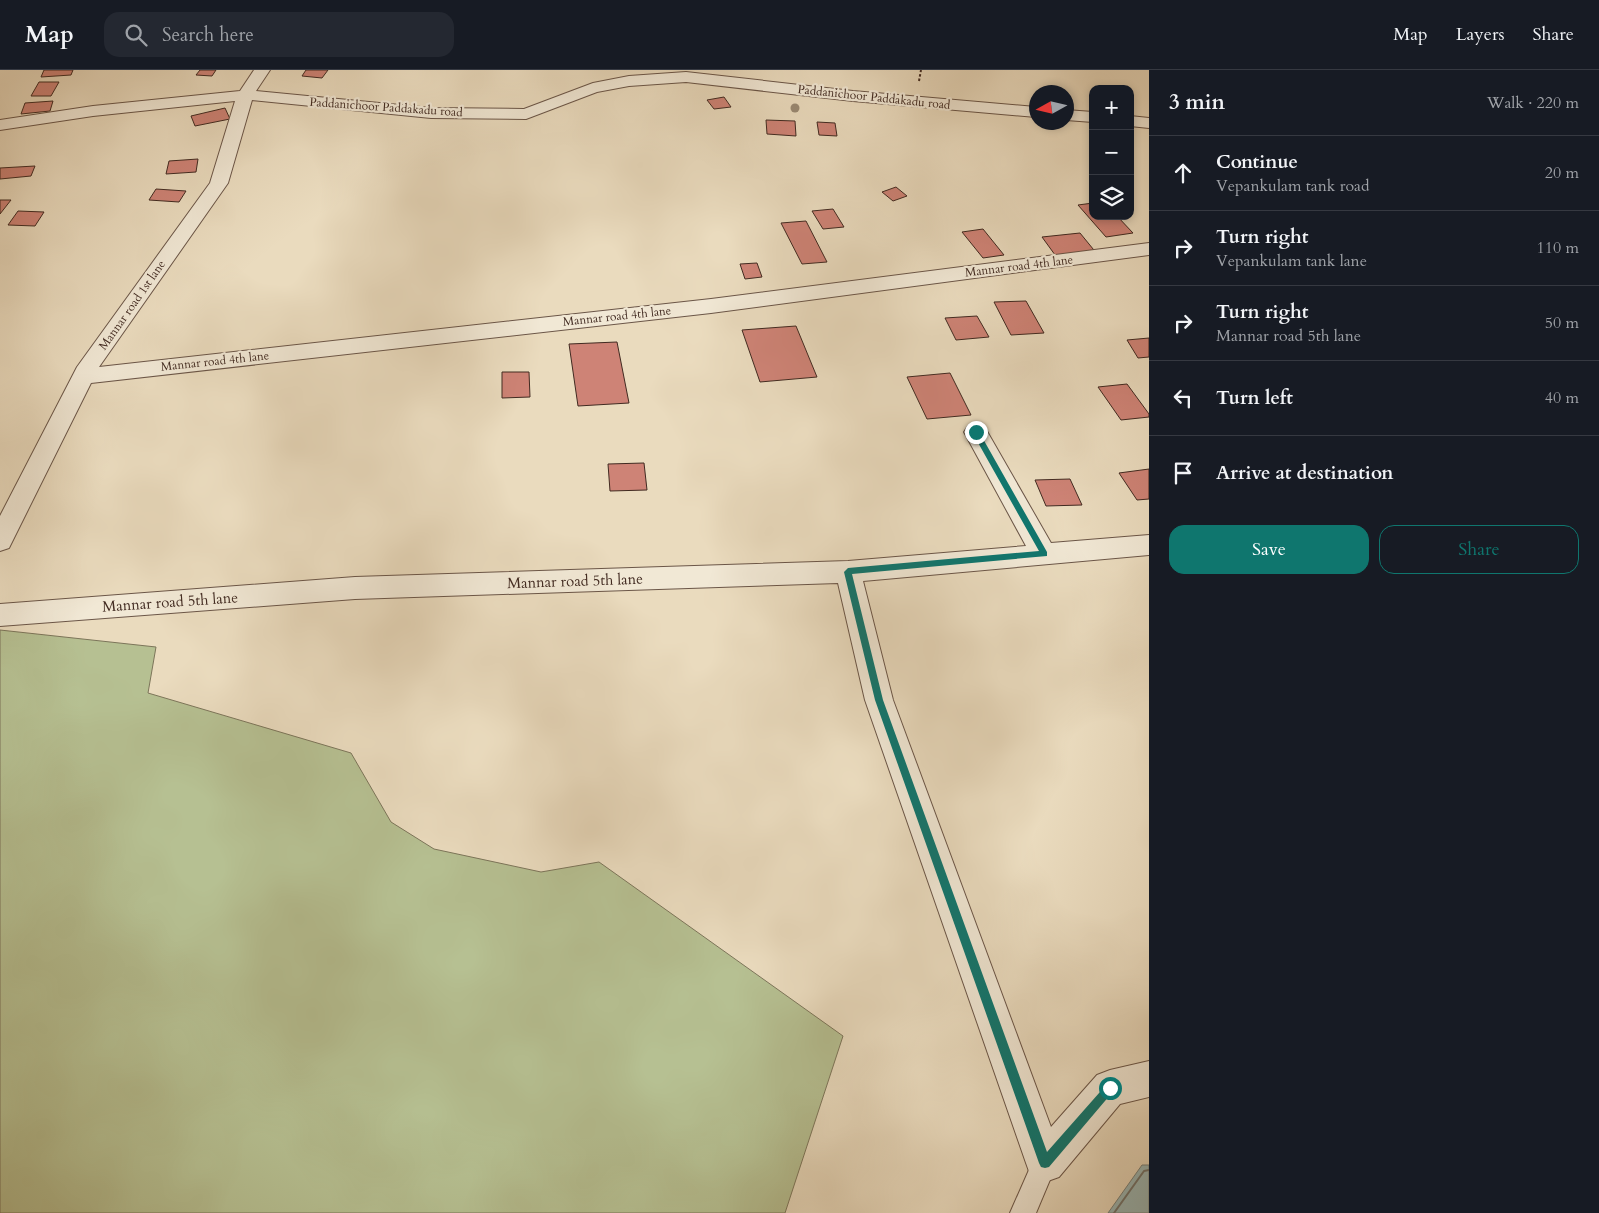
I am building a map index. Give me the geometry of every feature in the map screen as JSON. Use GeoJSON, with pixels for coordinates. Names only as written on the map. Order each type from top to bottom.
{"type":"FeatureCollection","features":[{"type":"Feature","properties":{"kind":"street","name":"Mannar road 1st lane"},"geometry":{"type":"LineString","coordinates":[[0,541],[88,367],[219,183],[245,94],[262,70]]}},
{"type":"Feature","properties":{"kind":"street","name":"Paddanichoor Paddakadu road"},"geometry":{"type":"LineString","coordinates":[[0,125],[93,111],[245,94],[431,112],[526,114],[593,88],[629,81],[686,77],[852,96],[1029,111]]}},
{"type":"Feature","properties":{"kind":"street"},"geometry":{"type":"LineString","coordinates":[[1074,116],[1089,117]]}},
{"type":"Feature","properties":{"kind":"street"},"geometry":{"type":"LineString","coordinates":[[1134,121],[1149,123]]}},
{"type":"Feature","properties":{"kind":"street","name":"Mannar road 4th lane"},"geometry":{"type":"LineString","coordinates":[[85,376],[711,306],[1149,249]]}},
{"type":"Feature","properties":{"kind":"street"},"geometry":{"type":"LineString","coordinates":[[976,432],[1044,554]]}},
{"type":"Feature","properties":{"kind":"street","name":"Mannar road 5th lane"},"geometry":{"type":"LineString","coordinates":[[0,615],[355,588],[848,572],[1149,545]]}},
{"type":"Feature","properties":{"kind":"street"},"geometry":{"type":"LineString","coordinates":[[848,572],[879,700],[1045,1163],[1110,1088],[1149,1079]]}},
{"type":"Feature","properties":{"kind":"lane"},"geometry":{"type":"LineString","coordinates":[[1023,1213],[1045,1163]]}},
{"type":"Feature","properties":{"kind":"green space"},"geometry":{"type":"Polygon","coordinates":[[[0,630],[156,647],[148,693],[351,753],[391,822],[434,849],[541,872],[599,862],[843,1036],[785,1213],[0,1213],[0,630]]]}},
{"type":"Feature","properties":{"kind":"water"},"geometry":{"type":"Polygon","coordinates":[[[1142,1165],[1149,1165],[1149,1213],[1108,1213],[1142,1165]]]}},
{"type":"Feature","properties":{"kind":"building"},"geometry":{"type":"Polygon","coordinates":[[[44,70],[73,70],[71,75],[41,77],[44,70]]]}},
{"type":"Feature","properties":{"kind":"building"},"geometry":{"type":"Polygon","coordinates":[[[200,70],[216,70],[212,76],[196,75],[200,70]]]}},
{"type":"Feature","properties":{"kind":"building"},"geometry":{"type":"Polygon","coordinates":[[[306,70],[328,70],[322,78],[302,76],[306,70]]]}},
{"type":"Feature","properties":{"kind":"building"},"geometry":{"type":"Polygon","coordinates":[[[39,82],[59,82],[51,96],[31,96],[39,82]]]}},
{"type":"Feature","properties":{"kind":"building"},"geometry":{"type":"Polygon","coordinates":[[[724,97],[731,107],[714,109],[707,100],[724,97]]]}},
{"type":"Feature","properties":{"kind":"building"},"geometry":{"type":"Polygon","coordinates":[[[53,101],[50,111],[21,114],[25,103],[53,101]]]}},
{"type":"Feature","properties":{"kind":"building"},"geometry":{"type":"Polygon","coordinates":[[[225,108],[230,119],[195,126],[191,116],[225,108]]]}},
{"type":"Feature","properties":{"kind":"building"},"geometry":{"type":"Polygon","coordinates":[[[766,120],[795,121],[796,136],[767,134],[766,120]]]}},
{"type":"Feature","properties":{"kind":"building"},"geometry":{"type":"Polygon","coordinates":[[[817,122],[835,123],[837,136],[819,135],[817,122]]]}},
{"type":"Feature","properties":{"kind":"building"},"geometry":{"type":"Polygon","coordinates":[[[198,159],[196,172],[166,174],[169,161],[198,159]]]}},
{"type":"Feature","properties":{"kind":"building"},"geometry":{"type":"Polygon","coordinates":[[[35,166],[31,176],[0,179],[0,168],[35,166]]]}},
{"type":"Feature","properties":{"kind":"building"},"geometry":{"type":"Polygon","coordinates":[[[896,187],[907,196],[893,201],[882,192],[896,187]]]}},
{"type":"Feature","properties":{"kind":"building"},"geometry":{"type":"Polygon","coordinates":[[[156,189],[186,191],[179,202],[149,200],[156,189]]]}},
{"type":"Feature","properties":{"kind":"building"},"geometry":{"type":"Polygon","coordinates":[[[0,200],[11,200],[0,214],[0,200]]]}},
{"type":"Feature","properties":{"kind":"building"},"geometry":{"type":"Polygon","coordinates":[[[1089,204],[1089,218],[1078,205],[1089,204]]]}},
{"type":"Feature","properties":{"kind":"building"},"geometry":{"type":"Polygon","coordinates":[[[833,209],[844,227],[823,229],[812,211],[833,209]]]}},
{"type":"Feature","properties":{"kind":"building"},"geometry":{"type":"Polygon","coordinates":[[[18,211],[44,212],[35,226],[8,225],[18,211]]]}},
{"type":"Feature","properties":{"kind":"building"},"geometry":{"type":"Polygon","coordinates":[[[1091,220],[1121,220],[1133,233],[1106,237],[1091,220]]]}},
{"type":"Feature","properties":{"kind":"building"},"geometry":{"type":"Polygon","coordinates":[[[806,221],[827,262],[802,264],[781,223],[806,221]]]}},
{"type":"Feature","properties":{"kind":"building"},"geometry":{"type":"Polygon","coordinates":[[[983,229],[1004,255],[983,258],[962,232],[983,229]]]}},
{"type":"Feature","properties":{"kind":"building"},"geometry":{"type":"Polygon","coordinates":[[[1080,233],[1098,255],[1058,259],[1042,237],[1080,233]]]}},
{"type":"Feature","properties":{"kind":"building"},"geometry":{"type":"Polygon","coordinates":[[[757,263],[762,277],[745,279],[740,264],[757,263]]]}},
{"type":"Feature","properties":{"kind":"building"},"geometry":{"type":"Polygon","coordinates":[[[1026,301],[1044,333],[1011,335],[994,302],[1026,301]]]}},
{"type":"Feature","properties":{"kind":"building"},"geometry":{"type":"Polygon","coordinates":[[[977,316],[989,337],[956,340],[945,318],[977,316]]]}},
{"type":"Feature","properties":{"kind":"building"},"geometry":{"type":"Polygon","coordinates":[[[796,326],[817,377],[760,382],[742,330],[796,326]]]}},
{"type":"Feature","properties":{"kind":"building"},"geometry":{"type":"Polygon","coordinates":[[[1149,338],[1149,357],[1138,358],[1127,340],[1149,338]]]}},
{"type":"Feature","properties":{"kind":"building"},"geometry":{"type":"Polygon","coordinates":[[[617,342],[629,403],[578,406],[569,344],[617,342]]]}},
{"type":"Feature","properties":{"kind":"building"},"geometry":{"type":"Polygon","coordinates":[[[502,372],[529,372],[530,397],[502,398],[502,372]]]}},
{"type":"Feature","properties":{"kind":"building"},"geometry":{"type":"Polygon","coordinates":[[[950,373],[971,415],[927,419],[907,377],[950,373]]]}},
{"type":"Feature","properties":{"kind":"building"},"geometry":{"type":"Polygon","coordinates":[[[1127,384],[1149,414],[1149,417],[1121,420],[1098,387],[1127,384]]]}},
{"type":"Feature","properties":{"kind":"building"},"geometry":{"type":"Polygon","coordinates":[[[644,463],[647,490],[610,491],[608,464],[644,463]]]}},
{"type":"Feature","properties":{"kind":"building"},"geometry":{"type":"Polygon","coordinates":[[[1149,469],[1149,499],[1137,500],[1119,473],[1149,469]]]}},
{"type":"Feature","properties":{"kind":"building"},"geometry":{"type":"Polygon","coordinates":[[[1070,479],[1082,505],[1046,506],[1035,480],[1070,479]]]}},
{"type":"Feature","properties":{"kind":"route"},"geometry":{"type":"LineString","coordinates":[[976,432],[1044,554],[848,572],[879,700],[1045,1163],[1110,1088]]}}]}
